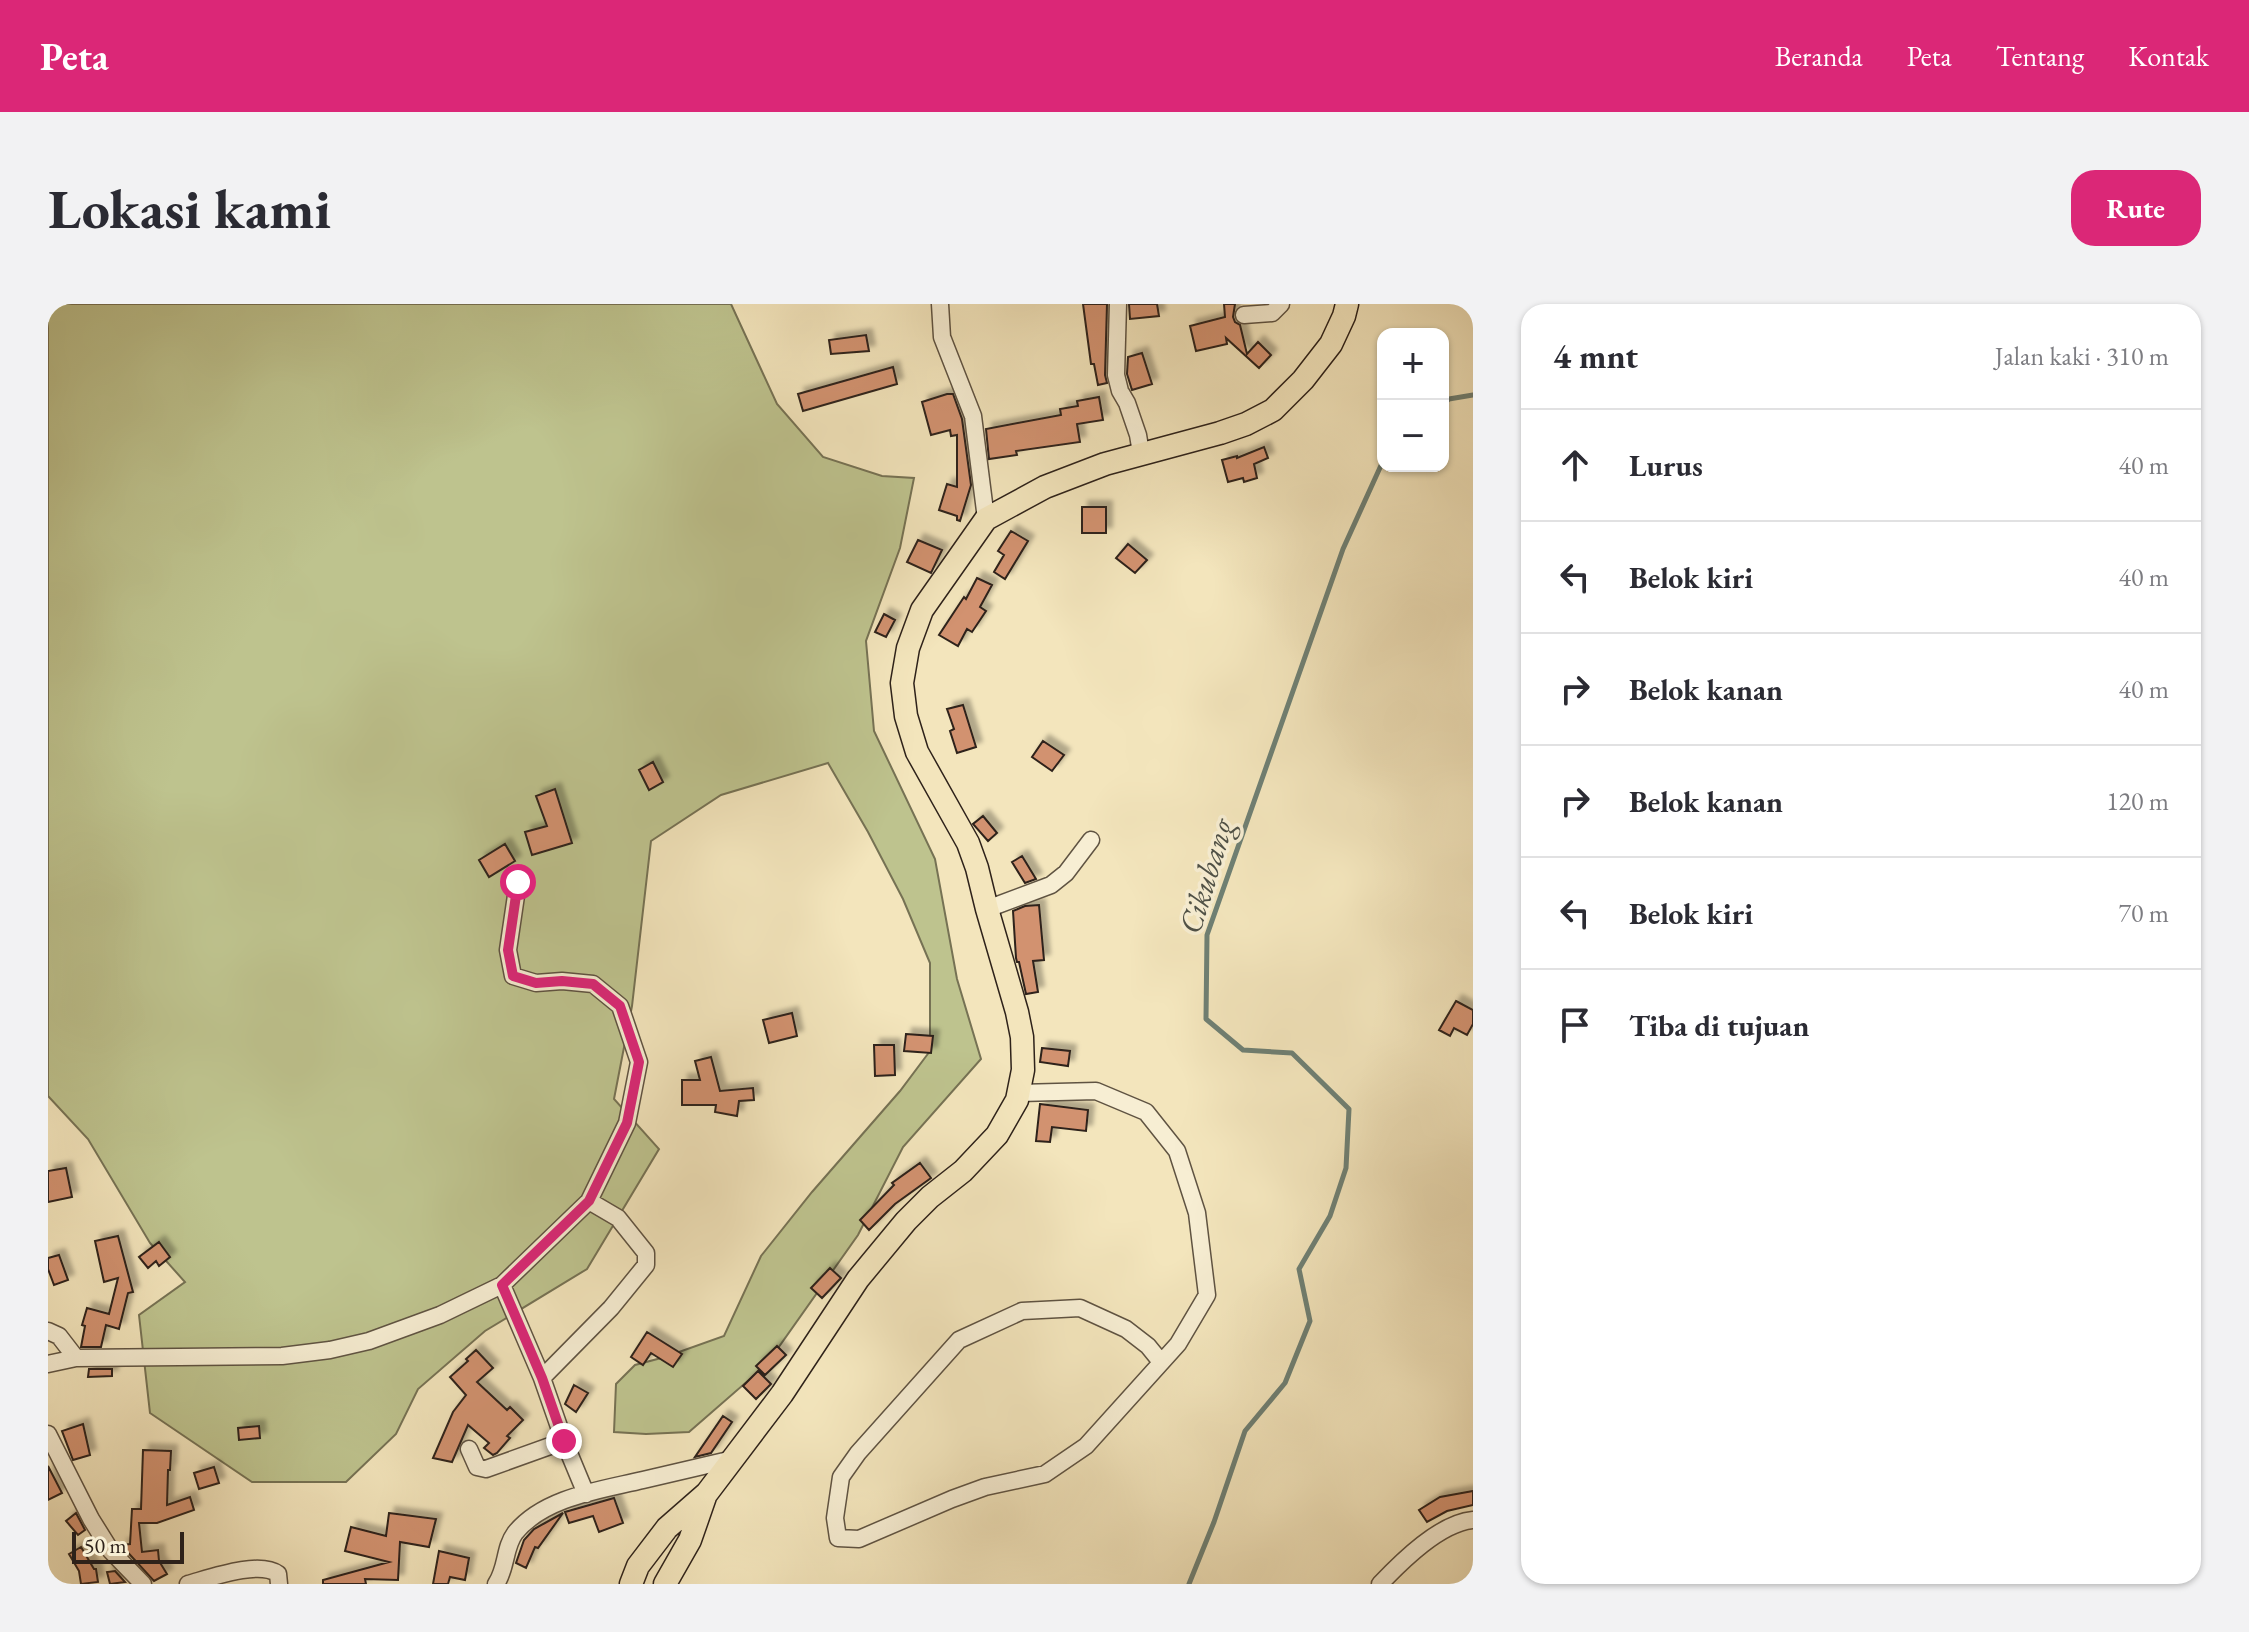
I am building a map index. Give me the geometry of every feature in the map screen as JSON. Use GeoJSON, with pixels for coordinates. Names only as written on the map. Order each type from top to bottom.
{"type":"FeatureCollection","features":[{"type":"Feature","properties":{"kind":"highway"},"geometry":{"type":"LineString","coordinates":[[631,1584],[638,1566],[667,1528],[707,1493],[782,1394],[858,1279],[906,1221],[963,1171],[997,1135],[1017,1100],[1023,1070],[1022,1037],[977,868],[968,843],[917,752],[906,716],[902,683],[908,648],[922,610],[986,519],[1045,487],[1105,464],[1220,433],[1273,410],[1303,380],[1331,344],[1347,304]]}},
{"type":"Feature","properties":{"kind":"highway"},"geometry":{"type":"LineString","coordinates":[[665,1584],[690,1540],[707,1493]]}},
{"type":"Feature","properties":{"kind":"street"},"geometry":{"type":"LineString","coordinates":[[940,304],[942,337],[973,416],[986,519]]}},
{"type":"Feature","properties":{"kind":"street"},"geometry":{"type":"LineString","coordinates":[[1118,304],[1116,375],[1138,435],[1141,453]]}},
{"type":"Feature","properties":{"kind":"street"},"geometry":{"type":"LineString","coordinates":[[1244,315],[1272,313],[1281,304]]}},
{"type":"Feature","properties":{"kind":"street"},"geometry":{"type":"LineString","coordinates":[[987,909],[1051,885],[1066,873],[1091,840]]}},
{"type":"Feature","properties":{"kind":"street"},"geometry":{"type":"LineString","coordinates":[[48,1364],[76,1358],[282,1356],[369,1341],[440,1315],[502,1285],[589,1201],[627,1123],[639,1062],[620,1006],[593,984],[562,981],[536,983],[513,976],[508,950],[518,882]]}},
{"type":"Feature","properties":{"kind":"street"},"geometry":{"type":"LineString","coordinates":[[1019,1093],[1096,1091],[1146,1112],[1177,1151],[1197,1213],[1207,1295],[1178,1344],[1086,1446],[1045,1474],[985,1487],[859,1539],[838,1538],[835,1518],[841,1477],[858,1453],[959,1340],[1022,1311],[1080,1308],[1126,1329],[1148,1346],[1161,1362]]}},
{"type":"Feature","properties":{"kind":"street"},"geometry":{"type":"LineString","coordinates":[[542,1378],[611,1308],[646,1265],[646,1253],[618,1218],[589,1201]]}},
{"type":"Feature","properties":{"kind":"street"},"geometry":{"type":"LineString","coordinates":[[502,1285],[542,1378],[586,1494]]}},
{"type":"Feature","properties":{"kind":"street"},"geometry":{"type":"LineString","coordinates":[[48,1331],[59,1336],[76,1358]]}},
{"type":"Feature","properties":{"kind":"street"},"geometry":{"type":"LineString","coordinates":[[48,1434],[91,1519],[111,1551],[143,1584]]}},
{"type":"Feature","properties":{"kind":"street"},"geometry":{"type":"LineString","coordinates":[[469,1449],[475,1464],[486,1469],[564,1441]]}},
{"type":"Feature","properties":{"kind":"street"},"geometry":{"type":"LineString","coordinates":[[496,1584],[502,1575],[509,1544],[526,1523],[541,1512],[586,1494],[733,1459]]}},
{"type":"Feature","properties":{"kind":"street"},"geometry":{"type":"LineString","coordinates":[[1380,1584],[1402,1561],[1433,1538],[1455,1525],[1473,1520]]}},
{"type":"Feature","properties":{"kind":"street"},"geometry":{"type":"LineString","coordinates":[[188,1584],[239,1571],[269,1569],[278,1574],[279,1584]]}},
{"type":"Feature","properties":{"kind":"green space"},"geometry":{"type":"Polygon","coordinates":[[[48,304],[731,304],[777,404],[823,457],[882,476],[914,478],[900,548],[866,641],[874,731],[935,859],[957,979],[981,1059],[903,1147],[858,1235],[766,1365],[689,1432],[614,1432],[616,1384],[635,1365],[724,1336],[761,1256],[930,1051],[930,963],[903,899],[828,763],[721,795],[651,841],[632,1006],[614,1099],[659,1149],[587,1269],[485,1331],[418,1389],[396,1434],[346,1482],[252,1482],[150,1413],[139,1315],[185,1282],[150,1243],[88,1139],[48,1096],[48,304]]]}},
{"type":"Feature","properties":{"kind":"building"},"geometry":{"type":"Polygon","coordinates":[[[1083,304],[1107,304],[1107,383],[1098,385],[1094,364],[1091,364],[1083,304]]]}},
{"type":"Feature","properties":{"kind":"building"},"geometry":{"type":"Polygon","coordinates":[[[1129,304],[1157,304],[1159,316],[1130,319],[1129,304]]]}},
{"type":"Feature","properties":{"kind":"building"},"geometry":{"type":"Polygon","coordinates":[[[1224,304],[1235,304],[1233,317],[1240,325],[1247,354],[1258,342],[1271,355],[1259,368],[1226,338],[1227,344],[1196,351],[1190,326],[1225,317],[1224,304]]]}},
{"type":"Feature","properties":{"kind":"building"},"geometry":{"type":"Polygon","coordinates":[[[866,335],[869,351],[831,354],[829,340],[866,335]]]}},
{"type":"Feature","properties":{"kind":"building"},"geometry":{"type":"Polygon","coordinates":[[[1142,353],[1152,384],[1132,390],[1127,374],[1128,357],[1142,353]]]}},
{"type":"Feature","properties":{"kind":"building"},"geometry":{"type":"Polygon","coordinates":[[[893,367],[897,384],[803,411],[798,394],[893,367]]]}},
{"type":"Feature","properties":{"kind":"building"},"geometry":{"type":"Polygon","coordinates":[[[953,394],[962,419],[971,485],[960,521],[957,516],[939,510],[947,484],[957,487],[957,435],[951,436],[950,430],[931,435],[922,402],[953,394]]]}},
{"type":"Feature","properties":{"kind":"building"},"geometry":{"type":"Polygon","coordinates":[[[1099,397],[1103,420],[1077,424],[1080,442],[1016,451],[1017,455],[989,459],[986,429],[1061,415],[1060,409],[1078,406],[1077,401],[1099,397]]]}},
{"type":"Feature","properties":{"kind":"building"},"geometry":{"type":"Polygon","coordinates":[[[1264,447],[1268,458],[1254,464],[1257,478],[1228,482],[1222,460],[1237,458],[1264,447]]]}},
{"type":"Feature","properties":{"kind":"building"},"geometry":{"type":"Polygon","coordinates":[[[1082,507],[1106,507],[1106,533],[1082,533],[1082,507]]]}},
{"type":"Feature","properties":{"kind":"building"},"geometry":{"type":"Polygon","coordinates":[[[1011,531],[1028,541],[1005,579],[994,572],[1004,555],[998,551],[1011,531]]]}},
{"type":"Feature","properties":{"kind":"building"},"geometry":{"type":"Polygon","coordinates":[[[918,540],[942,550],[931,573],[907,562],[918,540]]]}},
{"type":"Feature","properties":{"kind":"building"},"geometry":{"type":"Polygon","coordinates":[[[1128,544],[1147,560],[1135,573],[1116,558],[1128,544]]]}},
{"type":"Feature","properties":{"kind":"building"},"geometry":{"type":"Polygon","coordinates":[[[977,578],[992,585],[980,607],[986,611],[972,632],[967,629],[958,646],[939,635],[964,597],[966,599],[977,578]]]}},
{"type":"Feature","properties":{"kind":"building"},"geometry":{"type":"Polygon","coordinates":[[[884,614],[895,620],[886,637],[875,632],[884,614]]]}},
{"type":"Feature","properties":{"kind":"building"},"geometry":{"type":"Polygon","coordinates":[[[963,705],[976,747],[957,753],[947,709],[963,705]]]}},
{"type":"Feature","properties":{"kind":"building"},"geometry":{"type":"Polygon","coordinates":[[[1043,741],[1064,755],[1052,771],[1032,757],[1043,741]]]}},
{"type":"Feature","properties":{"kind":"building"},"geometry":{"type":"Polygon","coordinates":[[[653,762],[663,782],[649,790],[639,770],[653,762]]]}},
{"type":"Feature","properties":{"kind":"building"},"geometry":{"type":"Polygon","coordinates":[[[555,789],[572,843],[532,855],[525,832],[547,826],[536,796],[555,789]]]}},
{"type":"Feature","properties":{"kind":"building"},"geometry":{"type":"Polygon","coordinates":[[[983,816],[997,833],[988,841],[973,824],[983,816]]]}},
{"type":"Feature","properties":{"kind":"building"},"geometry":{"type":"Polygon","coordinates":[[[505,844],[515,861],[489,877],[479,860],[505,844]]]}},
{"type":"Feature","properties":{"kind":"building"},"geometry":{"type":"Polygon","coordinates":[[[1022,856],[1036,879],[1025,883],[1012,862],[1022,856]]]}},
{"type":"Feature","properties":{"kind":"building"},"geometry":{"type":"Polygon","coordinates":[[[1039,905],[1044,960],[1033,961],[1038,992],[1026,994],[1016,958],[1013,911],[1039,905]]]}},
{"type":"Feature","properties":{"kind":"building"},"geometry":{"type":"Polygon","coordinates":[[[1456,1001],[1473,1010],[1473,1024],[1467,1035],[1454,1028],[1450,1036],[1439,1030],[1456,1001]]]}},
{"type":"Feature","properties":{"kind":"building"},"geometry":{"type":"Polygon","coordinates":[[[792,1013],[797,1036],[769,1043],[763,1020],[792,1013]]]}},
{"type":"Feature","properties":{"kind":"building"},"geometry":{"type":"Polygon","coordinates":[[[906,1034],[933,1036],[931,1053],[904,1051],[906,1034]]]}},
{"type":"Feature","properties":{"kind":"building"},"geometry":{"type":"Polygon","coordinates":[[[874,1045],[894,1045],[895,1075],[875,1076],[874,1045]]]}},
{"type":"Feature","properties":{"kind":"building"},"geometry":{"type":"Polygon","coordinates":[[[1042,1048],[1070,1051],[1068,1066],[1040,1062],[1042,1048]]]}},
{"type":"Feature","properties":{"kind":"building"},"geometry":{"type":"Polygon","coordinates":[[[711,1057],[720,1091],[753,1088],[754,1100],[739,1101],[737,1116],[715,1112],[716,1105],[682,1105],[682,1080],[700,1080],[695,1061],[711,1057]]]}},
{"type":"Feature","properties":{"kind":"building"},"geometry":{"type":"Polygon","coordinates":[[[1040,1104],[1088,1110],[1086,1131],[1052,1127],[1050,1142],[1036,1141],[1040,1104]]]}},
{"type":"Feature","properties":{"kind":"building"},"geometry":{"type":"Polygon","coordinates":[[[920,1163],[931,1178],[895,1204],[869,1230],[860,1220],[894,1185],[892,1183],[920,1163]]]}},
{"type":"Feature","properties":{"kind":"building"},"geometry":{"type":"Polygon","coordinates":[[[66,1168],[72,1197],[48,1202],[48,1171],[66,1168]]]}},
{"type":"Feature","properties":{"kind":"building"},"geometry":{"type":"Polygon","coordinates":[[[118,1236],[133,1292],[128,1293],[119,1329],[106,1325],[101,1347],[81,1347],[87,1308],[109,1314],[118,1278],[104,1282],[95,1241],[118,1236]]]}},
{"type":"Feature","properties":{"kind":"building"},"geometry":{"type":"Polygon","coordinates":[[[159,1242],[170,1257],[159,1266],[156,1261],[148,1268],[139,1257],[159,1242]]]}},
{"type":"Feature","properties":{"kind":"building"},"geometry":{"type":"Polygon","coordinates":[[[59,1255],[68,1280],[54,1285],[48,1258],[59,1255]]]}},
{"type":"Feature","properties":{"kind":"building"},"geometry":{"type":"Polygon","coordinates":[[[830,1268],[841,1278],[822,1298],[811,1288],[830,1268]]]}},
{"type":"Feature","properties":{"kind":"building"},"geometry":{"type":"Polygon","coordinates":[[[647,1332],[682,1354],[673,1367],[651,1353],[643,1365],[631,1357],[647,1332]]]}},
{"type":"Feature","properties":{"kind":"building"},"geometry":{"type":"Polygon","coordinates":[[[777,1346],[786,1355],[765,1375],[756,1366],[777,1346]]]}},
{"type":"Feature","properties":{"kind":"building"},"geometry":{"type":"Polygon","coordinates":[[[476,1350],[493,1368],[477,1382],[507,1410],[510,1407],[523,1420],[493,1455],[484,1448],[489,1443],[468,1425],[452,1462],[433,1458],[453,1412],[466,1395],[450,1377],[476,1350]]]}},
{"type":"Feature","properties":{"kind":"building"},"geometry":{"type":"Polygon","coordinates":[[[89,1369],[112,1369],[112,1376],[88,1377],[89,1369]]]}},
{"type":"Feature","properties":{"kind":"building"},"geometry":{"type":"Polygon","coordinates":[[[758,1371],[771,1384],[756,1399],[743,1386],[758,1371]]]}},
{"type":"Feature","properties":{"kind":"building"},"geometry":{"type":"Polygon","coordinates":[[[574,1385],[588,1393],[576,1412],[565,1404],[574,1385]]]}},
{"type":"Feature","properties":{"kind":"building"},"geometry":{"type":"Polygon","coordinates":[[[723,1416],[732,1422],[711,1453],[695,1457],[723,1416]]]}},
{"type":"Feature","properties":{"kind":"building"},"geometry":{"type":"Polygon","coordinates":[[[83,1424],[90,1455],[73,1460],[62,1431],[83,1424]]]}},
{"type":"Feature","properties":{"kind":"building"},"geometry":{"type":"Polygon","coordinates":[[[259,1426],[260,1438],[239,1440],[238,1428],[259,1426]]]}},
{"type":"Feature","properties":{"kind":"building"},"geometry":{"type":"Polygon","coordinates":[[[143,1450],[171,1451],[167,1505],[190,1497],[194,1510],[157,1523],[139,1523],[142,1552],[158,1550],[159,1561],[167,1574],[154,1581],[121,1545],[130,1544],[132,1509],[141,1509],[143,1450]]]}},
{"type":"Feature","properties":{"kind":"building"},"geometry":{"type":"Polygon","coordinates":[[[48,1466],[62,1493],[48,1500],[48,1466]]]}},
{"type":"Feature","properties":{"kind":"building"},"geometry":{"type":"Polygon","coordinates":[[[214,1467],[219,1483],[199,1489],[194,1473],[214,1467]]]}},
{"type":"Feature","properties":{"kind":"building"},"geometry":{"type":"Polygon","coordinates":[[[1473,1491],[1473,1505],[1447,1511],[1427,1522],[1419,1510],[1440,1497],[1473,1491]]]}},
{"type":"Feature","properties":{"kind":"building"},"geometry":{"type":"Polygon","coordinates":[[[614,1498],[623,1523],[599,1532],[593,1516],[569,1523],[565,1512],[614,1498]]]}},
{"type":"Feature","properties":{"kind":"building"},"geometry":{"type":"Polygon","coordinates":[[[76,1513],[85,1530],[78,1535],[66,1521],[76,1513]]]}},
{"type":"Feature","properties":{"kind":"building"},"geometry":{"type":"Polygon","coordinates":[[[389,1513],[436,1519],[429,1547],[400,1542],[398,1580],[365,1579],[366,1584],[323,1584],[323,1580],[389,1562],[345,1551],[351,1527],[386,1536],[389,1513]]]}},
{"type":"Feature","properties":{"kind":"building"},"geometry":{"type":"Polygon","coordinates":[[[563,1513],[538,1548],[535,1547],[526,1568],[516,1563],[524,1540],[534,1529],[563,1513]]]}},
{"type":"Feature","properties":{"kind":"building"},"geometry":{"type":"Polygon","coordinates":[[[81,1547],[96,1569],[98,1582],[81,1584],[79,1571],[69,1554],[81,1547]]]}},
{"type":"Feature","properties":{"kind":"building"},"geometry":{"type":"Polygon","coordinates":[[[439,1551],[469,1558],[465,1580],[450,1577],[448,1584],[433,1584],[439,1551]]]}},
{"type":"Feature","properties":{"kind":"building"},"geometry":{"type":"Polygon","coordinates":[[[115,1571],[125,1582],[110,1584],[107,1572],[115,1571]]]}},
{"type":"Feature","properties":{"kind":"waterway","name":"Cikubang"},"geometry":{"type":"LineString","coordinates":[[1448,400],[1473,395]]}},
{"type":"Feature","properties":{"kind":"waterway","name":"Cikubang"},"geometry":{"type":"LineString","coordinates":[[1189,1584],[1245,1431],[1285,1383],[1310,1321],[1299,1269],[1330,1216],[1346,1168],[1349,1109],[1292,1053],[1243,1050],[1206,1019],[1207,935],[1343,549],[1378,472]]}},
{"type":"Feature","properties":{"kind":"route"},"geometry":{"type":"LineString","coordinates":[[518,882],[508,950],[513,976],[536,983],[562,981],[593,984],[620,1006],[639,1062],[627,1123],[589,1201],[502,1285],[542,1378],[564,1441]]}}]}
